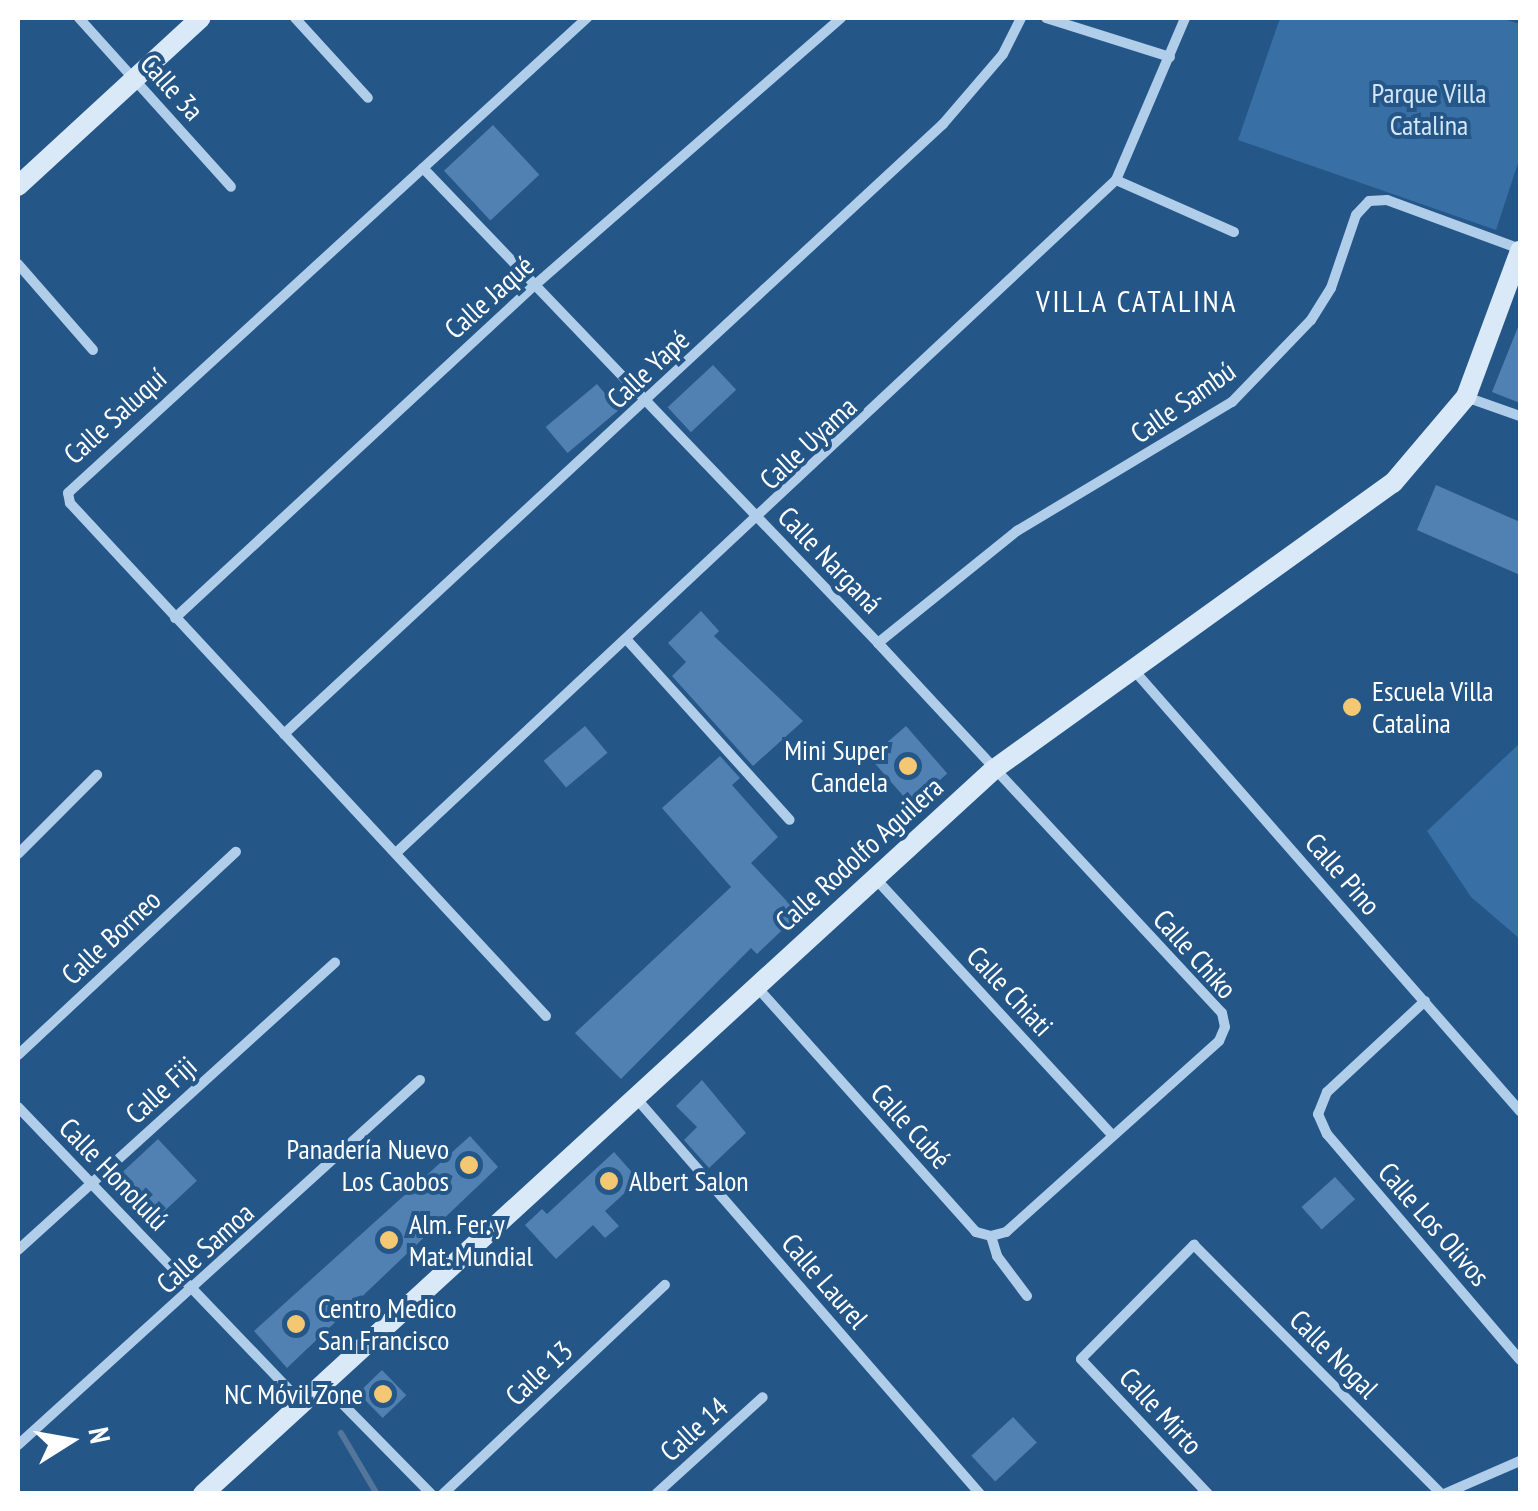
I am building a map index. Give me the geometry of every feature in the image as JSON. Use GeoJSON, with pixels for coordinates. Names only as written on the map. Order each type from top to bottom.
{"type":"FeatureCollection","features":[{"type":"Feature","properties":{"kind":"street","name":"Calle 3a"},"geometry":{"type":"LineString","coordinates":[[79,18],[231,186]]}},
{"type":"Feature","properties":{"kind":"street"},"geometry":{"type":"LineString","coordinates":[[18,186],[201,18]]}},
{"type":"Feature","properties":{"kind":"street"},"geometry":{"type":"LineString","coordinates":[[295,18],[368,98]]}},
{"type":"Feature","properties":{"kind":"street","name":"Calle Saluquí"},"geometry":{"type":"LineString","coordinates":[[546,1016],[174,618],[70,504],[68,493],[587,18]]}},
{"type":"Feature","properties":{"kind":"street","name":"Calle Jaqué"},"geometry":{"type":"LineString","coordinates":[[174,618],[535,285],[841,18]]}},
{"type":"Feature","properties":{"kind":"street","name":"Calle Yapé"},"geometry":{"type":"LineString","coordinates":[[284,734],[943,124],[1003,54],[1021,18]]}},
{"type":"Feature","properties":{"kind":"street"},"geometry":{"type":"LineString","coordinates":[[1046,18],[1170,57]]}},
{"type":"Feature","properties":{"kind":"street","name":"Calle Uyama"},"geometry":{"type":"LineString","coordinates":[[396,853],[759,519],[1116,180],[1185,18]]}},
{"type":"Feature","properties":{"kind":"street","name":"Calle Narganá"},"geometry":{"type":"LineString","coordinates":[[424,168],[878,643],[993,770]]}},
{"type":"Feature","properties":{"kind":"street"},"geometry":{"type":"LineString","coordinates":[[1116,180],[1234,232]]}},
{"type":"Feature","properties":{"kind":"street","name":"Calle Sambú"},"geometry":{"type":"LineString","coordinates":[[878,643],[1017,531],[1232,402],[1311,320],[1332,288],[1356,215],[1369,201],[1386,200],[1520,250]]}},
{"type":"Feature","properties":{"kind":"street","name":"Calle Rodolfo Aguilera"},"geometry":{"type":"LineString","coordinates":[[202,1494],[993,770],[1393,483],[1466,397],[1520,250]]}},
{"type":"Feature","properties":{"kind":"street"},"geometry":{"type":"LineString","coordinates":[[18,264],[93,350]]}},
{"type":"Feature","properties":{"kind":"street"},"geometry":{"type":"LineString","coordinates":[[1466,397],[1520,416]]}},
{"type":"Feature","properties":{"kind":"street"},"geometry":{"type":"LineString","coordinates":[[628,641],[790,820]]}},
{"type":"Feature","properties":{"kind":"street","name":"Calle Pino"},"geometry":{"type":"LineString","coordinates":[[1131,668],[1520,1111]]}},
{"type":"Feature","properties":{"kind":"street","name":"Calle Chiko"},"geometry":{"type":"LineString","coordinates":[[991,1236],[1006,1232],[1220,1041],[1222,1013],[993,770]]}},
{"type":"Feature","properties":{"kind":"street"},"geometry":{"type":"LineString","coordinates":[[18,854],[98,776]]}},
{"type":"Feature","properties":{"kind":"street","name":"Calle Borneo"},"geometry":{"type":"LineString","coordinates":[[18,1054],[236,852]]}},
{"type":"Feature","properties":{"kind":"street","name":"Calle Chiati"},"geometry":{"type":"LineString","coordinates":[[874,877],[1114,1136]]}},
{"type":"Feature","properties":{"kind":"street","name":"Calle Fiji"},"geometry":{"type":"LineString","coordinates":[[18,1250],[335,963]]}},
{"type":"Feature","properties":{"kind":"street","name":"Calle Cubé"},"geometry":{"type":"LineString","coordinates":[[755,985],[976,1232],[991,1236],[997,1256],[1027,1296]]}},
{"type":"Feature","properties":{"kind":"street","name":"Calle Los Olivos"},"geometry":{"type":"LineString","coordinates":[[1425,1001],[1327,1092],[1318,1114],[1327,1134],[1520,1360]]}},
{"type":"Feature","properties":{"kind":"street","name":"Calle Samoa"},"geometry":{"type":"LineString","coordinates":[[18,1445],[194,1290],[420,1080]]}},
{"type":"Feature","properties":{"kind":"street","name":"Calle Laurel"},"geometry":{"type":"LineString","coordinates":[[635,1097],[980,1494]]}},
{"type":"Feature","properties":{"kind":"street","name":"Calle Honolulú"},"geometry":{"type":"LineString","coordinates":[[18,1107],[302,1403]]}},
{"type":"Feature","properties":{"kind":"street","name":"Calle Mirto"},"geometry":{"type":"LineString","coordinates":[[1194,1245],[1081,1359],[1208,1494]]}},
{"type":"Feature","properties":{"kind":"street","name":"Calle Nogal"},"geometry":{"type":"LineString","coordinates":[[1194,1245],[1443,1494]]}},
{"type":"Feature","properties":{"kind":"street","name":"Calle 13"},"geometry":{"type":"LineString","coordinates":[[443,1494],[665,1285]]}},
{"type":"Feature","properties":{"kind":"street"},"geometry":{"type":"LineString","coordinates":[[322,1383],[431,1494]]}},
{"type":"Feature","properties":{"kind":"street","name":"Calle 14"},"geometry":{"type":"LineString","coordinates":[[656,1494],[763,1397]]}},
{"type":"Feature","properties":{"kind":"street"},"geometry":{"type":"LineString","coordinates":[[1443,1494],[1520,1461]]}},
{"type":"Feature","properties":{"kind":"green space","name":"Parque Villa Catalina"},"geometry":{"type":"Polygon","coordinates":[[[1280,18],[1501,18],[1520,24],[1520,157],[1496,230],[1238,140],[1280,18]]]}},
{"type":"Feature","properties":{"kind":"green space"},"geometry":{"type":"Polygon","coordinates":[[[1520,743],[1520,939],[1471,897],[1427,831],[1520,743]]]}},
{"type":"Feature","properties":{"kind":"building"},"geometry":{"type":"Polygon","coordinates":[[[493,125],[539,175],[490,220],[444,171],[493,125]]]}},
{"type":"Feature","properties":{"kind":"building"},"geometry":{"type":"Polygon","coordinates":[[[1520,322],[1520,403],[1492,392],[1520,322]]]}},
{"type":"Feature","properties":{"kind":"building"},"geometry":{"type":"Polygon","coordinates":[[[713,365],[736,390],[691,432],[668,407],[713,365]]]}},
{"type":"Feature","properties":{"kind":"building"},"geometry":{"type":"Polygon","coordinates":[[[597,384],[619,410],[568,453],[546,427],[597,384]]]}},
{"type":"Feature","properties":{"kind":"building"},"geometry":{"type":"Polygon","coordinates":[[[1436,485],[1520,522],[1520,575],[1417,530],[1436,485]]]}},
{"type":"Feature","properties":{"kind":"building"},"geometry":{"type":"Polygon","coordinates":[[[701,611],[719,631],[714,636],[803,721],[753,766],[672,676],[686,662],[668,643],[701,611]]]}},
{"type":"Feature","properties":{"kind":"building"},"geometry":{"type":"Polygon","coordinates":[[[585,726],[607,753],[566,788],[544,761],[585,726]]]}},
{"type":"Feature","properties":{"kind":"building","name":"Mini Super Candela"},"geometry":{"type":"Polygon","coordinates":[[[906,726],[947,774],[911,805],[870,757],[906,726]]]}},
{"type":"Feature","properties":{"kind":"building"},"geometry":{"type":"Polygon","coordinates":[[[720,756],[740,778],[732,785],[778,837],[751,863],[799,914],[757,954],[751,948],[621,1079],[575,1033],[731,887],[662,808],[720,756]]]}},
{"type":"Feature","properties":{"kind":"building"},"geometry":{"type":"Polygon","coordinates":[[[702,1080],[746,1133],[709,1168],[684,1140],[697,1127],[676,1106],[702,1080]]]}},
{"type":"Feature","properties":{"kind":"building"},"geometry":{"type":"Polygon","coordinates":[[[470,1136],[498,1167],[287,1368],[254,1331],[470,1136]]]}},
{"type":"Feature","properties":{"kind":"building"},"geometry":{"type":"Polygon","coordinates":[[[158,1139],[197,1181],[149,1226],[110,1184],[158,1139]]]}},
{"type":"Feature","properties":{"kind":"building"},"geometry":{"type":"Polygon","coordinates":[[[614,1152],[639,1180],[605,1211],[619,1226],[605,1238],[593,1225],[556,1259],[525,1225],[542,1209],[547,1214],[614,1152]]]}},
{"type":"Feature","properties":{"kind":"building"},"geometry":{"type":"Polygon","coordinates":[[[1335,1177],[1355,1199],[1322,1229],[1302,1207],[1335,1177]]]}},
{"type":"Feature","properties":{"kind":"building","name":"NC Móvil Zone"},"geometry":{"type":"Polygon","coordinates":[[[382,1370],[406,1395],[383,1418],[358,1393],[382,1370]]]}},
{"type":"Feature","properties":{"kind":"building"},"geometry":{"type":"Polygon","coordinates":[[[1013,1417],[1037,1443],[995,1481],[971,1456],[1013,1417]]]}},
{"type":"Feature","properties":{"kind":"waterway"},"geometry":{"type":"LineString","coordinates":[[341,1433],[377,1494]]}},
{"type":"Feature","properties":{"kind":"place","name":"Escuela Villa Catalina"},"geometry":{"type":"Point","coordinates":[1352,707]}},
{"type":"Feature","properties":{"kind":"place","name":"Mini Super Candela"},"geometry":{"type":"Point","coordinates":[908,766]}},
{"type":"Feature","properties":{"kind":"place","name":"Panadería Nuevo Los Caobos"},"geometry":{"type":"Point","coordinates":[469,1165]}},
{"type":"Feature","properties":{"kind":"place","name":"Albert Salon"},"geometry":{"type":"Point","coordinates":[609,1181]}},
{"type":"Feature","properties":{"kind":"place","name":"Alm. Fer. y Mat. Mundial"},"geometry":{"type":"Point","coordinates":[389,1240]}},
{"type":"Feature","properties":{"kind":"place","name":"Centro Medico San Francisco"},"geometry":{"type":"Point","coordinates":[296,1324]}},
{"type":"Feature","properties":{"kind":"place","name":"NC Móvil Zone"},"geometry":{"type":"Point","coordinates":[383,1394]}},
{"type":"Feature","properties":{"kind":"district","name":"VILLA CATALINA"},"geometry":{"type":"Point","coordinates":[1137,301]}}]}
